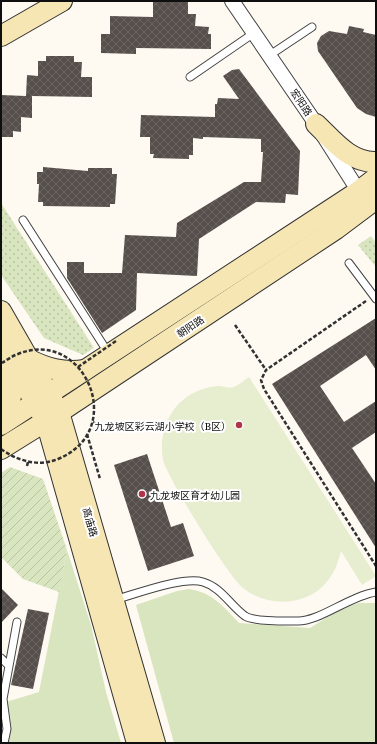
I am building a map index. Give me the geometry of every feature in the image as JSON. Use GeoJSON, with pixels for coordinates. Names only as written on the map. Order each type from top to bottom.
{"type":"FeatureCollection","features":[{"type":"Feature","properties":{"kind":"main road"},"geometry":{"type":"LineString","coordinates":[[1,36],[62,1]]}},
{"type":"Feature","properties":{"kind":"main road"},"geometry":{"type":"LineString","coordinates":[[316,124],[343,150],[359,159],[376,162]]}},
{"type":"Feature","properties":{"kind":"main road","name":"朝阳路"},"geometry":{"type":"LineString","coordinates":[[1,449],[53,417],[329,233],[367,199],[376,178]]}},
{"type":"Feature","properties":{"kind":"main road","name":"朝阳路"},"geometry":{"type":"LineString","coordinates":[[1,424],[42,399],[81,368],[113,348],[367,199]]}},
{"type":"Feature","properties":{"kind":"main road","name":"高庙路"},"geometry":{"type":"LineString","coordinates":[[1,311],[28,359],[42,399]]}},
{"type":"Feature","properties":{"kind":"main road","name":"高庙路"},"geometry":{"type":"LineString","coordinates":[[1,343],[42,399],[53,417],[114,600],[155,743]]}},
{"type":"Feature","properties":{"kind":"main road"},"geometry":{"type":"LineString","coordinates":[[28,359],[44,367],[57,371],[70,372],[81,368]]}},
{"type":"Feature","properties":{"kind":"main road"},"geometry":{"type":"LineString","coordinates":[[1,360],[10,377],[13,388],[8,410],[1,424]]}},
{"type":"Feature","properties":{"kind":"main road","name":"高庙路"},"geometry":{"type":"LineString","coordinates":[[53,417],[137,741]]}},
{"type":"Feature","properties":{"kind":"street","name":"宏阳路"},"geometry":{"type":"LineString","coordinates":[[232,1],[367,199]]}},
{"type":"Feature","properties":{"kind":"lane"},"geometry":{"type":"LineString","coordinates":[[270,55],[312,27]]}},
{"type":"Feature","properties":{"kind":"lane"},"geometry":{"type":"LineString","coordinates":[[190,77],[254,33]]}},
{"type":"Feature","properties":{"kind":"lane"},"geometry":{"type":"LineString","coordinates":[[23,220],[113,348]]}},
{"type":"Feature","properties":{"kind":"lane"},"geometry":{"type":"LineString","coordinates":[[349,263],[375,297]]}},
{"type":"Feature","properties":{"kind":"lane"},"geometry":{"type":"LineString","coordinates":[[114,600],[177,582],[195,580],[216,588],[249,618],[298,621],[309,620],[360,595],[376,592]]}},
{"type":"Feature","properties":{"kind":"lane"},"geometry":{"type":"LineString","coordinates":[[4,743],[3,699],[17,622]]}},
{"type":"Feature","properties":{"kind":"lane"},"geometry":{"type":"LineString","coordinates":[[1,658],[8,665]]}},
{"type":"Feature","properties":{"kind":"path"},"geometry":{"type":"LineString","coordinates":[[375,297],[266,370],[261,380],[264,389],[376,566]]}},
{"type":"Feature","properties":{"kind":"path"},"geometry":{"type":"LineString","coordinates":[[235,325],[266,370]]}},
{"type":"Feature","properties":{"kind":"path"},"geometry":{"type":"LineString","coordinates":[[81,368],[113,348]]}},
{"type":"Feature","properties":{"kind":"path"},"geometry":{"type":"LineString","coordinates":[[1,360],[18,354],[40,350],[60,354],[81,368],[92,390],[95,408],[95,423],[83,442],[69,454],[51,462],[28,462],[14,458],[1,449]]}},
{"type":"Feature","properties":{"kind":"path"},"geometry":{"type":"LineString","coordinates":[[87,434],[100,479]]}},
{"type":"Feature","properties":{"kind":"path"},"geometry":{"type":"LineString","coordinates":[[27,466],[28,462]]}},
{"type":"Feature","properties":{"kind":"green space"},"geometry":{"type":"Polygon","coordinates":[[[1,203],[94,348],[83,355],[44,338],[1,275],[1,203]]]}},
{"type":"Feature","properties":{"kind":"green space"},"geometry":{"type":"Polygon","coordinates":[[[371,236],[376,243],[376,267],[358,245],[371,236]]]}},
{"type":"Feature","properties":{"kind":"green space"},"geometry":{"type":"Polygon","coordinates":[[[249,377],[376,576],[362,585],[341,551],[329,579],[321,588],[311,595],[289,602],[277,602],[253,595],[235,580],[225,566],[199,527],[167,470],[163,460],[162,442],[168,419],[175,408],[192,394],[205,388],[219,386],[232,388],[249,377]]]}},
{"type":"Feature","properties":{"kind":"green space"},"geometry":{"type":"Polygon","coordinates":[[[10,467],[43,479],[67,550],[59,592],[23,579],[1,557],[1,473],[10,467]]]}},
{"type":"Feature","properties":{"kind":"green space"},"geometry":{"type":"Polygon","coordinates":[[[67,550],[91,625],[106,692],[121,743],[8,743],[10,727],[6,702],[39,692],[67,550]]]}},
{"type":"Feature","properties":{"kind":"green space"},"geometry":{"type":"Polygon","coordinates":[[[189,589],[204,593],[217,601],[239,623],[310,628],[342,608],[359,603],[376,603],[376,743],[174,743],[136,605],[177,591],[189,589]]]}},
{"type":"Feature","properties":{"kind":"building"},"geometry":{"type":"Polygon","coordinates":[[[153,1],[188,1],[188,14],[196,14],[195,26],[209,27],[208,34],[211,34],[211,49],[136,48],[136,54],[101,53],[101,34],[110,34],[110,16],[153,17],[153,1]]]}},
{"type":"Feature","properties":{"kind":"building"},"geometry":{"type":"Polygon","coordinates":[[[349,26],[364,29],[363,32],[376,35],[376,117],[366,114],[357,108],[318,51],[317,43],[321,36],[329,31],[347,34],[349,26]]]}},
{"type":"Feature","properties":{"kind":"building"},"geometry":{"type":"Polygon","coordinates":[[[46,56],[74,56],[74,62],[82,62],[81,77],[92,77],[92,97],[32,96],[32,118],[21,117],[21,132],[13,131],[13,137],[1,137],[1,95],[26,96],[27,75],[38,76],[38,61],[46,61],[46,56]]]}},
{"type":"Feature","properties":{"kind":"building"},"geometry":{"type":"Polygon","coordinates":[[[239,69],[300,151],[298,195],[286,194],[285,203],[256,202],[199,239],[197,276],[137,273],[136,310],[102,333],[67,278],[67,262],[84,262],[84,273],[122,273],[125,235],[176,237],[177,223],[244,182],[261,182],[263,152],[261,152],[261,139],[193,138],[193,155],[189,155],[189,159],[153,158],[154,154],[150,154],[150,137],[140,137],[141,115],[215,117],[215,104],[217,104],[218,98],[239,99],[223,76],[232,70],[239,69]]]}},
{"type":"Feature","properties":{"kind":"building"},"geometry":{"type":"Polygon","coordinates":[[[43,167],[88,171],[88,168],[112,168],[112,174],[117,174],[115,204],[110,204],[110,207],[43,206],[43,202],[38,202],[39,184],[37,184],[37,172],[43,172],[43,167]]]}},
{"type":"Feature","properties":{"kind":"building"},"geometry":{"type":"Polygon","coordinates":[[[376,318],[376,370],[366,355],[320,386],[344,422],[376,401],[376,432],[352,448],[376,484],[376,548],[272,384],[376,318]]]}},
{"type":"Feature","properties":{"kind":"building","name":"九龙坡区育才幼儿园"},"geometry":{"type":"Polygon","coordinates":[[[147,454],[171,527],[183,523],[194,556],[148,571],[114,465],[147,454]]]}},
{"type":"Feature","properties":{"kind":"building"},"geometry":{"type":"Polygon","coordinates":[[[1,588],[18,605],[1,623],[1,588]]]}},
{"type":"Feature","properties":{"kind":"building"},"geometry":{"type":"Polygon","coordinates":[[[28,609],[49,613],[33,689],[11,685],[28,609]]]}},
{"type":"Feature","properties":{"kind":"place","name":"九龙坡区彩云湖小学校（B区）"},"geometry":{"type":"Point","coordinates":[239,425]}},
{"type":"Feature","properties":{"kind":"place","name":"九龙坡区育才幼儿园"},"geometry":{"type":"Point","coordinates":[142,494]}}]}
